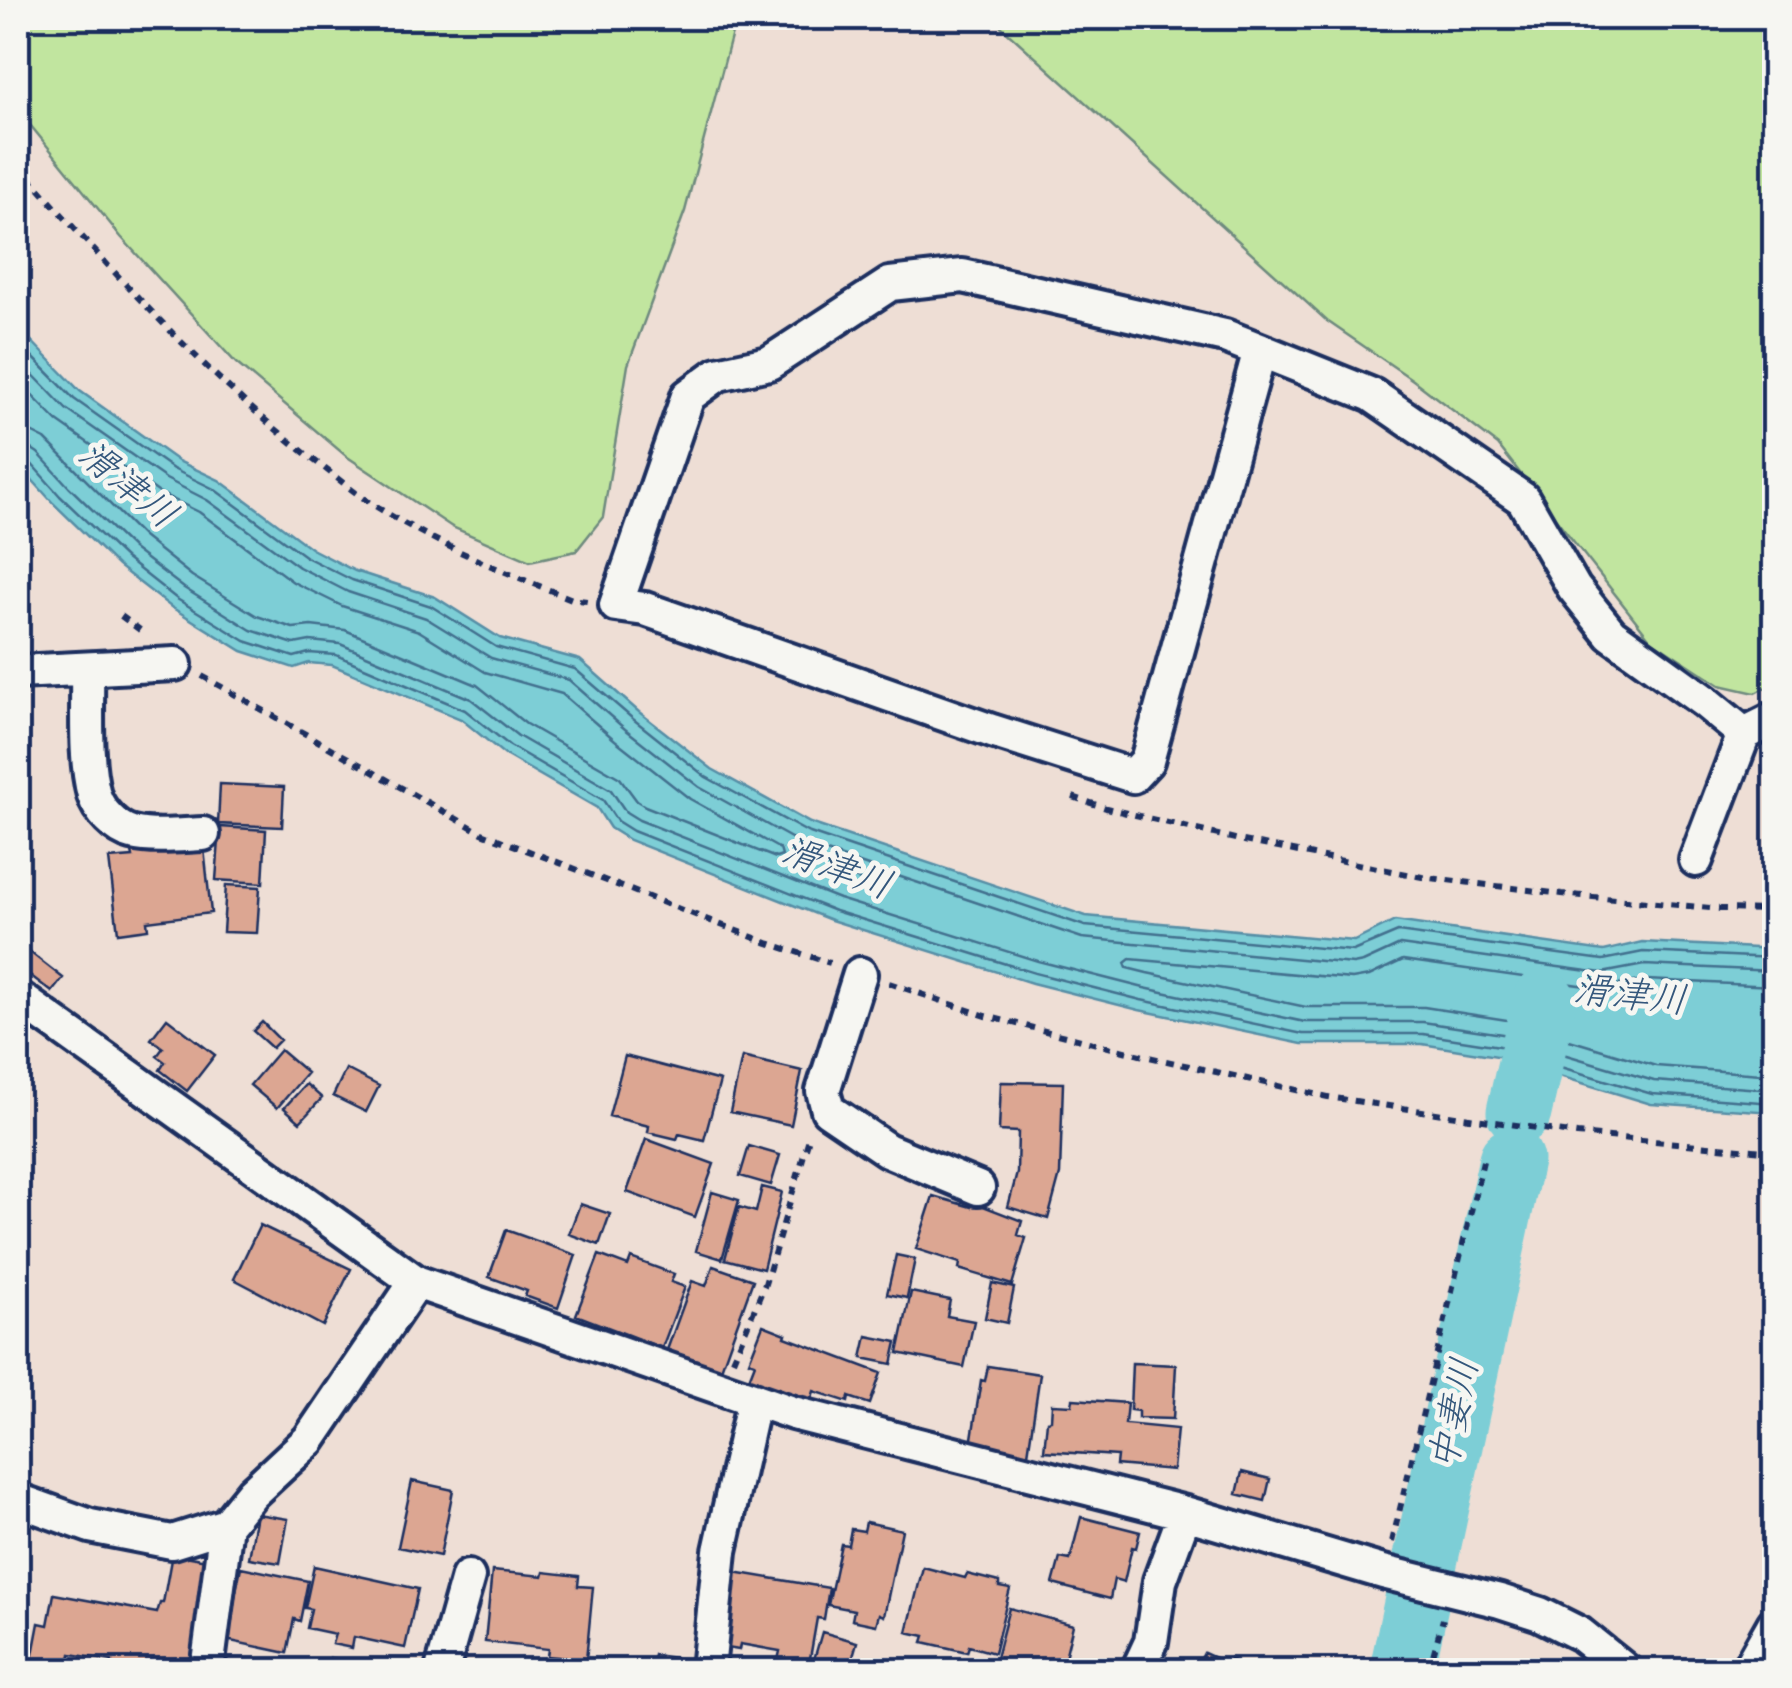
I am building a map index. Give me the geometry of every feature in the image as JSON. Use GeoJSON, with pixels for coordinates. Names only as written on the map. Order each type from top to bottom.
{"type":"FeatureCollection","features":[{"type":"Feature","properties":{"kind":"street"},"geometry":{"type":"LineString","coordinates":[[1260,350],[1147,761],[1133,776],[992,732],[645,609],[616,605],[688,396],[718,374],[769,362],[890,284],[963,276],[1225,336],[1260,350],[1372,395],[1522,499],[1574,588],[1611,634],[1744,734]]}},
{"type":"Feature","properties":{"kind":"street"},"geometry":{"type":"LineString","coordinates":[[18,672],[176,660]]}},
{"type":"Feature","properties":{"kind":"street"},"geometry":{"type":"LineString","coordinates":[[86,668],[89,756],[95,797],[108,818],[128,833],[203,834]]}},
{"type":"Feature","properties":{"kind":"street"},"geometry":{"type":"LineString","coordinates":[[1696,860],[1744,734],[1774,719]]}},
{"type":"Feature","properties":{"kind":"street"},"geometry":{"type":"LineString","coordinates":[[860,974],[823,1091],[828,1110],[887,1150],[978,1188]]}},
{"type":"Feature","properties":{"kind":"street"},"geometry":{"type":"LineString","coordinates":[[18,997],[416,1282],[794,1413],[1185,1514],[1540,1614],[1580,1634],[1626,1670]]}},
{"type":"Feature","properties":{"kind":"street"},"geometry":{"type":"LineString","coordinates":[[208,1670],[226,1525],[252,1493],[309,1440],[416,1282]]}},
{"type":"Feature","properties":{"kind":"street"},"geometry":{"type":"LineString","coordinates":[[708,1670],[720,1551],[754,1400]]}},
{"type":"Feature","properties":{"kind":"street"},"geometry":{"type":"LineString","coordinates":[[18,1500],[90,1526],[172,1542],[226,1525]]}},
{"type":"Feature","properties":{"kind":"street"},"geometry":{"type":"LineString","coordinates":[[1138,1670],[1151,1642],[1160,1581],[1185,1514]]}},
{"type":"Feature","properties":{"kind":"street"},"geometry":{"type":"LineString","coordinates":[[442,1670],[468,1577]]}},
{"type":"Feature","properties":{"kind":"street"},"geometry":{"type":"LineString","coordinates":[[1748,1670],[1774,1624]]}},
{"type":"Feature","properties":{"kind":"path"},"geometry":{"type":"LineString","coordinates":[[121,616],[176,660],[482,832],[768,942],[986,1016],[1140,1056],[1328,1097],[1577,1134],[1774,1152]]}},
{"type":"Feature","properties":{"kind":"path"},"geometry":{"type":"LineString","coordinates":[[721,1388],[765,1284],[823,1091]]}},
{"type":"Feature","properties":{"kind":"path"},"geometry":{"type":"LineString","coordinates":[[1388,1573],[1483,1161]]}},
{"type":"Feature","properties":{"kind":"path"},"geometry":{"type":"LineString","coordinates":[[1429,1670],[1448,1588]]}},
{"type":"Feature","properties":{"kind":"green space"},"geometry":{"type":"Polygon","coordinates":[[[18,18],[736,18],[685,211],[628,365],[603,517],[576,551],[530,561],[452,527],[346,456],[236,363],[121,237],[18,110],[18,18]]]}},
{"type":"Feature","properties":{"kind":"green space"},"geometry":{"type":"Polygon","coordinates":[[[992,18],[1774,18],[1774,683],[1755,693],[1720,685],[1651,640],[1498,445],[1327,321],[992,18]]]}},
{"type":"Feature","properties":{"kind":"water","name":"滑津川"},"geometry":{"type":"Polygon","coordinates":[[[18,327],[80,391],[178,461],[219,480],[312,549],[355,571],[435,597],[500,638],[580,660],[712,769],[810,823],[1086,916],[1354,941],[1395,921],[1604,951],[1642,942],[1774,949],[1774,1112],[1651,1104],[1556,1075],[1543,1092],[1513,1087],[1516,1059],[1422,1044],[1302,1044],[1139,1010],[1032,983],[831,920],[629,840],[610,828],[597,808],[505,755],[461,719],[332,665],[309,663],[294,668],[242,651],[171,607],[118,566],[18,464],[18,327]]]}},
{"type":"Feature","properties":{"kind":"building"},"geometry":{"type":"Polygon","coordinates":[[[220,784],[284,787],[282,827],[218,824],[220,784]]]}},
{"type":"Feature","properties":{"kind":"building"},"geometry":{"type":"Polygon","coordinates":[[[220,827],[266,830],[263,883],[216,880],[220,827]]]}},
{"type":"Feature","properties":{"kind":"building"},"geometry":{"type":"Polygon","coordinates":[[[162,848],[162,852],[204,848],[211,913],[147,921],[148,929],[118,933],[109,859],[162,848]]]}},
{"type":"Feature","properties":{"kind":"building"},"geometry":{"type":"Polygon","coordinates":[[[226,885],[260,887],[257,933],[223,932],[226,885]]]}},
{"type":"Feature","properties":{"kind":"building"},"geometry":{"type":"Polygon","coordinates":[[[22,946],[63,978],[52,992],[18,966],[22,946]]]}},
{"type":"Feature","properties":{"kind":"building"},"geometry":{"type":"Polygon","coordinates":[[[167,1018],[215,1055],[187,1091],[160,1070],[165,1062],[157,1056],[163,1048],[151,1039],[167,1018]]]}},
{"type":"Feature","properties":{"kind":"building"},"geometry":{"type":"Polygon","coordinates":[[[262,1022],[280,1040],[272,1048],[253,1031],[262,1022]]]}},
{"type":"Feature","properties":{"kind":"building"},"geometry":{"type":"Polygon","coordinates":[[[280,1050],[307,1073],[277,1108],[250,1085],[280,1050]]]}},
{"type":"Feature","properties":{"kind":"building"},"geometry":{"type":"Polygon","coordinates":[[[625,1056],[720,1081],[704,1140],[648,1132],[649,1126],[609,1116],[625,1056]]]}},
{"type":"Feature","properties":{"kind":"building"},"geometry":{"type":"Polygon","coordinates":[[[742,1057],[802,1071],[791,1125],[730,1112],[742,1057]]]}},
{"type":"Feature","properties":{"kind":"building"},"geometry":{"type":"Polygon","coordinates":[[[346,1069],[379,1086],[366,1112],[333,1096],[346,1069]]]}},
{"type":"Feature","properties":{"kind":"building"},"geometry":{"type":"Polygon","coordinates":[[[1001,1082],[1063,1083],[1060,1174],[1048,1219],[1008,1207],[1017,1173],[1018,1132],[999,1131],[1001,1082]]]}},
{"type":"Feature","properties":{"kind":"building"},"geometry":{"type":"Polygon","coordinates":[[[306,1084],[322,1098],[300,1122],[284,1108],[306,1084]]]}},
{"type":"Feature","properties":{"kind":"building"},"geometry":{"type":"Polygon","coordinates":[[[646,1139],[714,1164],[695,1217],[627,1192],[646,1139]]]}},
{"type":"Feature","properties":{"kind":"building"},"geometry":{"type":"Polygon","coordinates":[[[749,1146],[780,1155],[771,1185],[740,1176],[749,1146]]]}},
{"type":"Feature","properties":{"kind":"building"},"geometry":{"type":"Polygon","coordinates":[[[762,1187],[782,1192],[763,1269],[725,1259],[739,1207],[756,1212],[762,1187]]]}},
{"type":"Feature","properties":{"kind":"building"},"geometry":{"type":"Polygon","coordinates":[[[712,1192],[739,1200],[722,1259],[696,1251],[712,1192]]]}},
{"type":"Feature","properties":{"kind":"building"},"geometry":{"type":"Polygon","coordinates":[[[933,1196],[971,1207],[973,1202],[1022,1221],[1018,1235],[1026,1238],[1012,1285],[959,1269],[960,1263],[916,1249],[933,1196]]]}},
{"type":"Feature","properties":{"kind":"building"},"geometry":{"type":"Polygon","coordinates":[[[580,1204],[610,1214],[599,1245],[569,1234],[580,1204]]]}},
{"type":"Feature","properties":{"kind":"building"},"geometry":{"type":"Polygon","coordinates":[[[260,1225],[351,1269],[323,1326],[234,1279],[260,1225]]]}},
{"type":"Feature","properties":{"kind":"building"},"geometry":{"type":"Polygon","coordinates":[[[506,1230],[576,1255],[558,1308],[489,1277],[506,1230]]]}},
{"type":"Feature","properties":{"kind":"building"},"geometry":{"type":"Polygon","coordinates":[[[599,1255],[628,1266],[631,1258],[674,1274],[671,1282],[685,1287],[662,1348],[576,1315],[599,1255]]]}},
{"type":"Feature","properties":{"kind":"building"},"geometry":{"type":"Polygon","coordinates":[[[896,1255],[915,1259],[907,1298],[887,1294],[896,1255]]]}},
{"type":"Feature","properties":{"kind":"building"},"geometry":{"type":"Polygon","coordinates":[[[713,1266],[753,1280],[721,1369],[667,1350],[692,1281],[706,1286],[713,1266]]]}},
{"type":"Feature","properties":{"kind":"building"},"geometry":{"type":"Polygon","coordinates":[[[992,1283],[1014,1288],[1007,1323],[985,1318],[992,1283]]]}},
{"type":"Feature","properties":{"kind":"building"},"geometry":{"type":"Polygon","coordinates":[[[911,1292],[950,1300],[947,1316],[974,1321],[964,1367],[898,1353],[911,1292]]]}},
{"type":"Feature","properties":{"kind":"building"},"geometry":{"type":"Polygon","coordinates":[[[763,1325],[881,1373],[870,1404],[849,1397],[848,1402],[814,1391],[811,1401],[748,1381],[755,1363],[749,1361],[763,1325]]]}},
{"type":"Feature","properties":{"kind":"building"},"geometry":{"type":"Polygon","coordinates":[[[867,1336],[897,1342],[892,1364],[862,1358],[867,1336]]]}},
{"type":"Feature","properties":{"kind":"building"},"geometry":{"type":"Polygon","coordinates":[[[1132,1363],[1176,1365],[1173,1419],[1138,1418],[1138,1411],[1130,1410],[1132,1363]]]}},
{"type":"Feature","properties":{"kind":"building"},"geometry":{"type":"Polygon","coordinates":[[[988,1366],[1040,1374],[1028,1454],[971,1445],[981,1380],[985,1381],[988,1366]]]}},
{"type":"Feature","properties":{"kind":"building"},"geometry":{"type":"Polygon","coordinates":[[[1073,1399],[1127,1403],[1125,1424],[1177,1429],[1173,1470],[1116,1465],[1117,1456],[1044,1451],[1052,1404],[1072,1405],[1073,1399]]]}},
{"type":"Feature","properties":{"kind":"building"},"geometry":{"type":"Polygon","coordinates":[[[1242,1472],[1270,1479],[1265,1501],[1237,1494],[1242,1472]]]}},
{"type":"Feature","properties":{"kind":"building"},"geometry":{"type":"Polygon","coordinates":[[[412,1481],[453,1490],[440,1556],[398,1547],[412,1481]]]}},
{"type":"Feature","properties":{"kind":"building"},"geometry":{"type":"Polygon","coordinates":[[[257,1514],[288,1519],[280,1563],[249,1558],[257,1514]]]}},
{"type":"Feature","properties":{"kind":"building"},"geometry":{"type":"Polygon","coordinates":[[[1081,1517],[1140,1532],[1136,1548],[1132,1547],[1124,1582],[1114,1579],[1110,1599],[1053,1584],[1060,1558],[1070,1560],[1081,1517]]]}},
{"type":"Feature","properties":{"kind":"building"},"geometry":{"type":"Polygon","coordinates":[[[866,1522],[902,1530],[884,1616],[879,1614],[876,1625],[852,1620],[854,1610],[828,1605],[841,1544],[848,1545],[851,1529],[864,1531],[866,1522]]]}},
{"type":"Feature","properties":{"kind":"building"},"geometry":{"type":"Polygon","coordinates":[[[172,1554],[207,1560],[190,1670],[111,1670],[112,1661],[71,1654],[68,1670],[30,1670],[39,1623],[48,1625],[54,1594],[157,1613],[163,1603],[172,1554]]]}},
{"type":"Feature","properties":{"kind":"building"},"geometry":{"type":"Polygon","coordinates":[[[314,1566],[418,1589],[405,1648],[354,1637],[352,1648],[332,1644],[335,1634],[307,1628],[311,1609],[305,1608],[314,1566]]]}},
{"type":"Feature","properties":{"kind":"building"},"geometry":{"type":"Polygon","coordinates":[[[241,1567],[308,1581],[300,1621],[294,1619],[287,1653],[226,1640],[241,1567]]]}},
{"type":"Feature","properties":{"kind":"building"},"geometry":{"type":"Polygon","coordinates":[[[923,1567],[999,1582],[999,1587],[1010,1589],[994,1653],[969,1646],[967,1652],[923,1642],[925,1636],[907,1632],[923,1567]]]}},
{"type":"Feature","properties":{"kind":"building"},"geometry":{"type":"Polygon","coordinates":[[[492,1571],[579,1576],[578,1586],[593,1587],[586,1660],[547,1656],[548,1649],[485,1642],[492,1571]]]}},
{"type":"Feature","properties":{"kind":"building"},"geometry":{"type":"Polygon","coordinates":[[[734,1572],[829,1588],[824,1619],[817,1618],[808,1670],[776,1670],[780,1651],[740,1644],[739,1650],[721,1647],[734,1572]]]}},
{"type":"Feature","properties":{"kind":"building"},"geometry":{"type":"Polygon","coordinates":[[[1009,1608],[1073,1625],[1062,1670],[1006,1670],[994,1666],[1009,1608]]]}},
{"type":"Feature","properties":{"kind":"building"},"geometry":{"type":"Polygon","coordinates":[[[822,1632],[857,1642],[849,1670],[811,1670],[822,1632]]]}},
{"type":"Feature","properties":{"kind":"building"},"geometry":{"type":"Polygon","coordinates":[[[1204,1653],[1228,1664],[1230,1659],[1254,1670],[1195,1670],[1204,1653]]]}},
{"type":"Feature","properties":{"kind":"building"},"geometry":{"type":"Polygon","coordinates":[[[654,1655],[690,1660],[688,1670],[651,1670],[654,1655]]]}},
{"type":"Feature","properties":{"kind":"building"},"geometry":{"type":"Polygon","coordinates":[[[330,1658],[400,1670],[328,1670],[330,1658]]]}},
{"type":"Feature","properties":{"kind":"waterway","name":"中妻川"},"geometry":{"type":"LineString","coordinates":[[1519,1112],[1544,1002]]}},
{"type":"Feature","properties":{"kind":"waterway","name":"中妻川"},"geometry":{"type":"LineString","coordinates":[[1402,1670],[1511,1160]]}}]}
